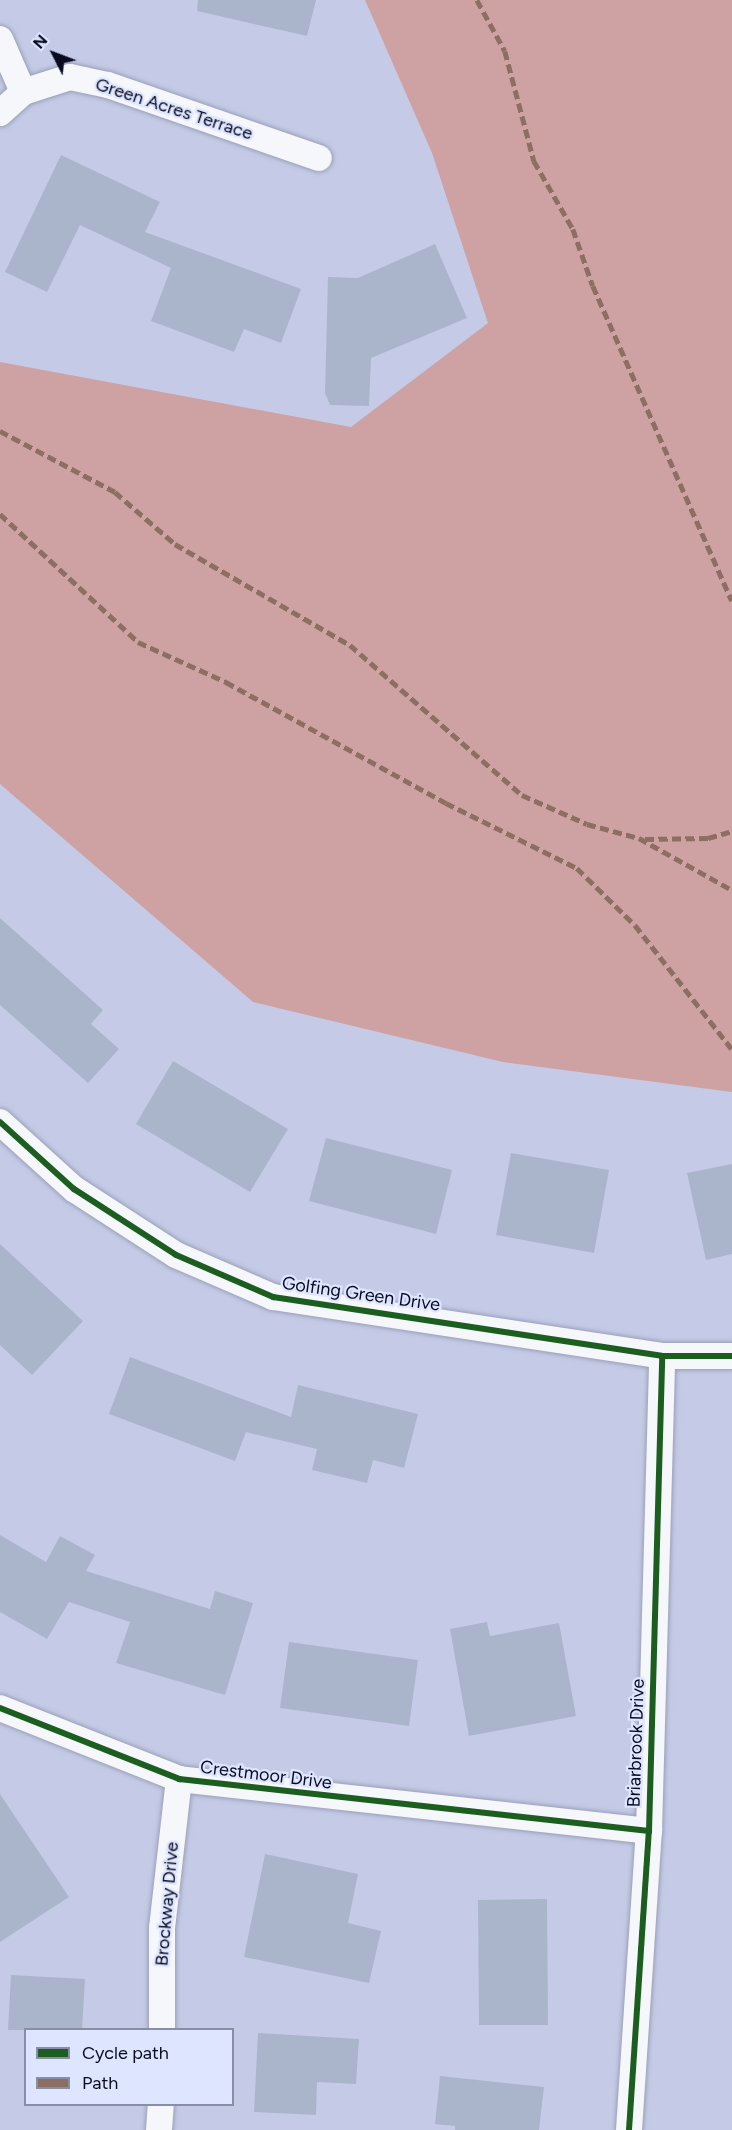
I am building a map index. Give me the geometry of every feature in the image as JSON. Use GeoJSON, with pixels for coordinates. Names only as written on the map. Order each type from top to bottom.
{"type":"FeatureCollection","features":[{"type":"Feature","properties":{"kind":"street"},"geometry":{"type":"LineString","coordinates":[[0,39],[23,92]]}},
{"type":"Feature","properties":{"kind":"street","name":"Green Acres Terrace"},"geometry":{"type":"LineString","coordinates":[[0,113],[23,92],[70,77],[108,85],[319,158]]}},
{"type":"Feature","properties":{"kind":"street","name":"Golfing Green Drive"},"geometry":{"type":"LineString","coordinates":[[0,1122],[74,1190],[176,1255],[273,1297],[662,1356],[732,1356]]}},
{"type":"Feature","properties":{"kind":"street","name":"Briarbrook Drive"},"geometry":{"type":"LineString","coordinates":[[629,2130],[649,1831],[662,1356]]}},
{"type":"Feature","properties":{"kind":"street","name":"Crestmoor Drive"},"geometry":{"type":"LineString","coordinates":[[0,1707],[179,1779],[649,1831]]}},
{"type":"Feature","properties":{"kind":"street","name":"Brockway Drive"},"geometry":{"type":"LineString","coordinates":[[162,2028],[162,1928],[179,1779]]}},
{"type":"Feature","properties":{"kind":"street"},"geometry":{"type":"LineString","coordinates":[[159,2130],[161,2106]]}},
{"type":"Feature","properties":{"kind":"shaded area"},"geometry":{"type":"Polygon","coordinates":[[[365,0],[732,0],[732,1092],[503,1062],[253,1002],[0,784],[0,362],[351,427],[488,323],[432,153],[365,0]]]}},
{"type":"Feature","properties":{"kind":"building"},"geometry":{"type":"Polygon","coordinates":[[[198,0],[316,0],[307,36],[197,11],[198,0]]]}},
{"type":"Feature","properties":{"kind":"building"},"geometry":{"type":"Polygon","coordinates":[[[61,155],[160,202],[145,232],[301,289],[281,343],[244,329],[234,352],[151,321],[171,268],[80,225],[47,292],[5,272],[61,155]]]}},
{"type":"Feature","properties":{"kind":"building"},"geometry":{"type":"Polygon","coordinates":[[[435,244],[467,318],[371,358],[369,406],[330,405],[325,393],[328,277],[358,278],[435,244]]]}},
{"type":"Feature","properties":{"kind":"building"},"geometry":{"type":"Polygon","coordinates":[[[0,918],[103,1010],[91,1024],[119,1049],[88,1083],[0,1005],[0,918]]]}},
{"type":"Feature","properties":{"kind":"building"},"geometry":{"type":"Polygon","coordinates":[[[173,1061],[288,1129],[250,1192],[136,1124],[173,1061]]]}},
{"type":"Feature","properties":{"kind":"building"},"geometry":{"type":"Polygon","coordinates":[[[326,1138],[452,1170],[436,1234],[309,1201],[326,1138]]]}},
{"type":"Feature","properties":{"kind":"building"},"geometry":{"type":"Polygon","coordinates":[[[511,1153],[609,1170],[594,1253],[496,1235],[511,1153]]]}},
{"type":"Feature","properties":{"kind":"building"},"geometry":{"type":"Polygon","coordinates":[[[732,1164],[732,1254],[706,1260],[687,1173],[732,1164]]]}},
{"type":"Feature","properties":{"kind":"building"},"geometry":{"type":"Polygon","coordinates":[[[0,1244],[83,1321],[32,1375],[0,1345],[0,1244]]]}},
{"type":"Feature","properties":{"kind":"building"},"geometry":{"type":"Polygon","coordinates":[[[130,1357],[291,1417],[298,1385],[418,1414],[404,1468],[373,1460],[367,1483],[312,1470],[317,1449],[246,1432],[235,1461],[109,1414],[130,1357]]]}},
{"type":"Feature","properties":{"kind":"building"},"geometry":{"type":"Polygon","coordinates":[[[0,1535],[46,1562],[60,1536],[95,1555],[86,1571],[210,1609],[215,1591],[253,1603],[225,1695],[116,1663],[130,1622],[69,1602],[47,1639],[0,1612],[0,1535]]]}},
{"type":"Feature","properties":{"kind":"building"},"geometry":{"type":"Polygon","coordinates":[[[487,1622],[490,1636],[559,1623],[576,1716],[469,1736],[450,1629],[487,1622]]]}},
{"type":"Feature","properties":{"kind":"building"},"geometry":{"type":"Polygon","coordinates":[[[289,1642],[418,1660],[409,1726],[280,1708],[289,1642]]]}},
{"type":"Feature","properties":{"kind":"building"},"geometry":{"type":"Polygon","coordinates":[[[0,1794],[69,1897],[0,1942],[0,1794]]]}},
{"type":"Feature","properties":{"kind":"building"},"geometry":{"type":"Polygon","coordinates":[[[265,1854],[358,1874],[348,1923],[381,1931],[369,1983],[244,1957],[265,1854]]]}},
{"type":"Feature","properties":{"kind":"building"},"geometry":{"type":"Polygon","coordinates":[[[547,1899],[548,2025],[479,2025],[478,1900],[547,1899]]]}},
{"type":"Feature","properties":{"kind":"building"},"geometry":{"type":"Polygon","coordinates":[[[11,1975],[85,1979],[82,2028],[8,2030],[11,1975]]]}},
{"type":"Feature","properties":{"kind":"building"},"geometry":{"type":"Polygon","coordinates":[[[258,2033],[359,2039],[356,2084],[317,2082],[316,2115],[254,2112],[258,2033]]]}},
{"type":"Feature","properties":{"kind":"building"},"geometry":{"type":"Polygon","coordinates":[[[440,2076],[544,2087],[539,2130],[455,2130],[455,2126],[435,2124],[440,2076]]]}},
{"type":"Feature","properties":{"kind":"marked path"},"geometry":{"type":"LineString","coordinates":[[477,0],[505,51],[534,161],[573,229],[593,286],[732,601]]}},
{"type":"Feature","properties":{"kind":"marked path"},"geometry":{"type":"LineString","coordinates":[[0,431],[115,492],[175,544],[350,645],[522,795],[587,824],[639,838],[732,890]]}},
{"type":"Feature","properties":{"kind":"marked path"},"geometry":{"type":"LineString","coordinates":[[0,514],[138,642],[226,682],[446,803],[577,868],[635,925],[732,1049]]}},
{"type":"Feature","properties":{"kind":"marked path"},"geometry":{"type":"LineString","coordinates":[[645,839],[708,838],[732,831]]}},
{"type":"Feature","properties":{"kind":"cycle path"},"geometry":{"type":"LineString","coordinates":[[0,1122],[74,1189],[176,1255],[273,1297],[662,1356],[732,1356]]}},
{"type":"Feature","properties":{"kind":"cycle path"},"geometry":{"type":"LineString","coordinates":[[629,2130],[649,1831],[662,1356]]}},
{"type":"Feature","properties":{"kind":"cycle path"},"geometry":{"type":"LineString","coordinates":[[0,1708],[179,1779],[649,1831]]}}]}
